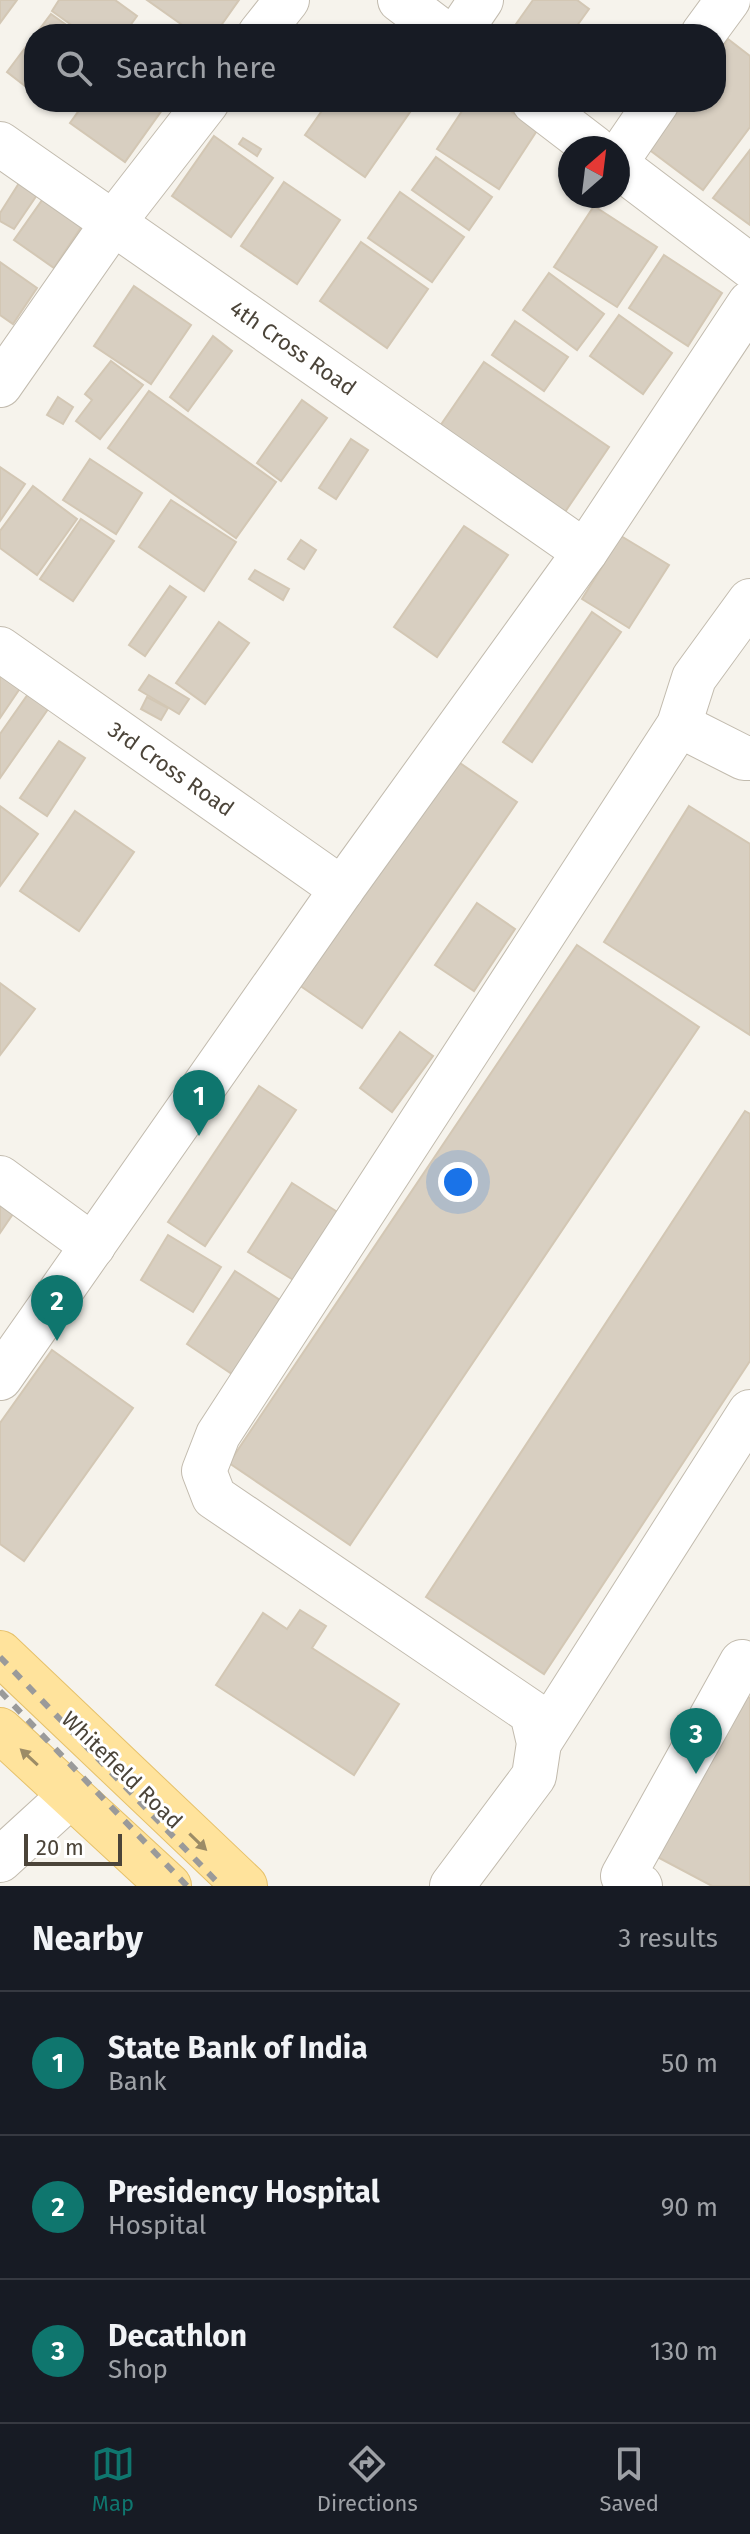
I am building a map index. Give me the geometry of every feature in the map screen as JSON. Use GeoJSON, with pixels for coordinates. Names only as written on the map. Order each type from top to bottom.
{"type":"FeatureCollection","features":[{"type":"Feature","properties":{"kind":"main road","name":"Whitefield Road"},"geometry":{"type":"LineString","coordinates":[[0,1653],[245,1886]]}},
{"type":"Feature","properties":{"kind":"main road"},"geometry":{"type":"LineString","coordinates":[[0,1730],[169,1886]]}},
{"type":"Feature","properties":{"kind":"lane"},"geometry":{"type":"LineString","coordinates":[[268,24],[287,0]]}},
{"type":"Feature","properties":{"kind":"lane"},"geometry":{"type":"LineString","coordinates":[[400,0],[432,24]]}},
{"type":"Feature","properties":{"kind":"lane"},"geometry":{"type":"LineString","coordinates":[[465,24],[481,0]]}},
{"type":"Feature","properties":{"kind":"lane"},"geometry":{"type":"LineString","coordinates":[[710,24],[728,0]]}},
{"type":"Feature","properties":{"kind":"lane"},"geometry":{"type":"LineString","coordinates":[[0,385],[113,223],[199,112]]}},
{"type":"Feature","properties":{"kind":"lane"},"geometry":{"type":"LineString","coordinates":[[547,112],[578,136]]}},
{"type":"Feature","properties":{"kind":"lane"},"geometry":{"type":"LineString","coordinates":[[630,141],[650,112]]}},
{"type":"Feature","properties":{"kind":"lane","name":"4th Cross Road"},"geometry":{"type":"LineString","coordinates":[[0,144],[585,552]]}},
{"type":"Feature","properties":{"kind":"lane"},"geometry":{"type":"LineString","coordinates":[[630,175],[750,266]]}},
{"type":"Feature","properties":{"kind":"lane"},"geometry":{"type":"LineString","coordinates":[[0,1378],[342,889],[585,552],[750,303]]}},
{"type":"Feature","properties":{"kind":"lane"},"geometry":{"type":"LineString","coordinates":[[452,1886],[534,1776],[539,1743],[532,1713],[214,1497],[204,1471],[218,1435],[679,725],[694,678],[750,601]]}},
{"type":"Feature","properties":{"kind":"lane","name":"3rd Cross Road"},"geometry":{"type":"LineString","coordinates":[[0,649],[342,889]]}},
{"type":"Feature","properties":{"kind":"lane"},"geometry":{"type":"LineString","coordinates":[[679,725],[744,758],[750,758]]}},
{"type":"Feature","properties":{"kind":"lane"},"geometry":{"type":"LineString","coordinates":[[0,1178],[93,1246]]}},
{"type":"Feature","properties":{"kind":"lane"},"geometry":{"type":"LineString","coordinates":[[539,1743],[750,1412]]}},
{"type":"Feature","properties":{"kind":"lane"},"geometry":{"type":"LineString","coordinates":[[640,1886],[623,1876],[742,1662],[750,1666]]}},
{"type":"Feature","properties":{"kind":"lane"},"geometry":{"type":"LineString","coordinates":[[0,1860],[70,1796]]}},
{"type":"Feature","properties":{"kind":"building"},"geometry":{"type":"Polygon","coordinates":[[[0,0],[17,0],[0,23],[0,0]]]}},
{"type":"Feature","properties":{"kind":"building"},"geometry":{"type":"Polygon","coordinates":[[[59,0],[115,0],[137,16],[131,24],[70,24],[52,11],[59,0]]]}},
{"type":"Feature","properties":{"kind":"building"},"geometry":{"type":"Polygon","coordinates":[[[147,0],[239,0],[222,24],[181,24],[147,0]]]}},
{"type":"Feature","properties":{"kind":"building"},"geometry":{"type":"Polygon","coordinates":[[[533,0],[577,0],[589,9],[578,24],[516,24],[533,0]]]}},
{"type":"Feature","properties":{"kind":"building"},"geometry":{"type":"Polygon","coordinates":[[[51,14],[65,24],[44,24],[51,14]]]}},
{"type":"Feature","properties":{"kind":"building"},"geometry":{"type":"Polygon","coordinates":[[[728,39],[750,56],[750,127],[703,190],[647,148],[674,112],[726,112],[728,39]]]}},
{"type":"Feature","properties":{"kind":"building"},"geometry":{"type":"Polygon","coordinates":[[[24,49],[24,85],[7,72],[24,49]]]}},
{"type":"Feature","properties":{"kind":"building"},"geometry":{"type":"Polygon","coordinates":[[[78,112],[161,112],[125,162],[70,123],[78,112]]]}},
{"type":"Feature","properties":{"kind":"building"},"geometry":{"type":"Polygon","coordinates":[[[321,112],[410,112],[365,177],[305,135],[321,112]]]}},
{"type":"Feature","properties":{"kind":"building"},"geometry":{"type":"Polygon","coordinates":[[[461,112],[512,112],[538,129],[499,189],[437,149],[461,112]]]}},
{"type":"Feature","properties":{"kind":"building"},"geometry":{"type":"Polygon","coordinates":[[[214,136],[273,178],[231,237],[172,196],[214,136]]]}},
{"type":"Feature","properties":{"kind":"building"},"geometry":{"type":"Polygon","coordinates":[[[243,138],[261,149],[257,156],[239,144],[243,138]]]}},
{"type":"Feature","properties":{"kind":"building"},"geometry":{"type":"Polygon","coordinates":[[[750,150],[750,225],[713,198],[750,150]]]}},
{"type":"Feature","properties":{"kind":"building"},"geometry":{"type":"Polygon","coordinates":[[[436,157],[492,197],[469,230],[412,190],[436,157]]]}},
{"type":"Feature","properties":{"kind":"building"},"geometry":{"type":"Polygon","coordinates":[[[21,180],[39,192],[14,229],[0,221],[0,213],[21,180]]]}},
{"type":"Feature","properties":{"kind":"building"},"geometry":{"type":"Polygon","coordinates":[[[284,182],[340,220],[297,284],[241,246],[284,182]]]}},
{"type":"Feature","properties":{"kind":"building"},"geometry":{"type":"Polygon","coordinates":[[[400,192],[464,237],[432,282],[368,238],[400,192]]]}},
{"type":"Feature","properties":{"kind":"building"},"geometry":{"type":"Polygon","coordinates":[[[45,196],[84,223],[54,268],[14,240],[45,196]]]}},
{"type":"Feature","properties":{"kind":"building"},"geometry":{"type":"Polygon","coordinates":[[[593,208],[657,247],[617,307],[554,267],[593,208]]]}},
{"type":"Feature","properties":{"kind":"building"},"geometry":{"type":"Polygon","coordinates":[[[361,242],[428,289],[387,348],[320,301],[361,242]]]}},
{"type":"Feature","properties":{"kind":"building"},"geometry":{"type":"Polygon","coordinates":[[[664,255],[722,293],[688,346],[629,308],[664,255]]]}},
{"type":"Feature","properties":{"kind":"building"},"geometry":{"type":"Polygon","coordinates":[[[0,262],[37,288],[13,324],[0,315],[0,262]]]}},
{"type":"Feature","properties":{"kind":"building"},"geometry":{"type":"Polygon","coordinates":[[[549,273],[604,314],[577,350],[523,310],[549,273]]]}},
{"type":"Feature","properties":{"kind":"building"},"geometry":{"type":"Polygon","coordinates":[[[134,286],[191,325],[151,384],[94,346],[134,286]]]}},
{"type":"Feature","properties":{"kind":"building"},"geometry":{"type":"Polygon","coordinates":[[[619,315],[672,353],[643,394],[590,356],[619,315]]]}},
{"type":"Feature","properties":{"kind":"building"},"geometry":{"type":"Polygon","coordinates":[[[515,321],[568,357],[544,391],[492,355],[515,321]]]}},
{"type":"Feature","properties":{"kind":"building"},"geometry":{"type":"Polygon","coordinates":[[[213,336],[232,351],[188,411],[170,397],[213,336]]]}},
{"type":"Feature","properties":{"kind":"building"},"geometry":{"type":"Polygon","coordinates":[[[111,361],[143,385],[100,439],[76,421],[92,400],[85,394],[111,361]]]}},
{"type":"Feature","properties":{"kind":"building"},"geometry":{"type":"Polygon","coordinates":[[[484,362],[609,447],[565,512],[440,426],[484,362]]]}},
{"type":"Feature","properties":{"kind":"building"},"geometry":{"type":"Polygon","coordinates":[[[149,391],[276,482],[236,538],[108,448],[149,391]]]}},
{"type":"Feature","properties":{"kind":"building"},"geometry":{"type":"Polygon","coordinates":[[[58,397],[73,407],[63,424],[47,415],[58,397]]]}},
{"type":"Feature","properties":{"kind":"building"},"geometry":{"type":"Polygon","coordinates":[[[302,400],[327,418],[281,481],[257,463],[302,400]]]}},
{"type":"Feature","properties":{"kind":"building"},"geometry":{"type":"Polygon","coordinates":[[[351,439],[368,450],[336,499],[319,488],[351,439]]]}},
{"type":"Feature","properties":{"kind":"building"},"geometry":{"type":"Polygon","coordinates":[[[90,459],[142,493],[116,534],[63,500],[90,459]]]}},
{"type":"Feature","properties":{"kind":"building"},"geometry":{"type":"Polygon","coordinates":[[[0,467],[25,484],[0,521],[0,467]]]}},
{"type":"Feature","properties":{"kind":"building"},"geometry":{"type":"Polygon","coordinates":[[[33,486],[77,519],[37,575],[0,548],[0,531],[33,486]]]}},
{"type":"Feature","properties":{"kind":"building"},"geometry":{"type":"Polygon","coordinates":[[[171,500],[236,542],[204,591],[139,547],[171,500]]]}},
{"type":"Feature","properties":{"kind":"building"},"geometry":{"type":"Polygon","coordinates":[[[81,519],[114,541],[73,601],[40,579],[81,519]]]}},
{"type":"Feature","properties":{"kind":"building"},"geometry":{"type":"Polygon","coordinates":[[[464,526],[508,555],[437,657],[394,627],[464,526]]]}},
{"type":"Feature","properties":{"kind":"building"},"geometry":{"type":"Polygon","coordinates":[[[621,536],[669,565],[629,628],[582,599],[621,536]]]}},
{"type":"Feature","properties":{"kind":"building"},"geometry":{"type":"Polygon","coordinates":[[[301,540],[316,550],[304,569],[288,559],[301,540]]]}},
{"type":"Feature","properties":{"kind":"building"},"geometry":{"type":"Polygon","coordinates":[[[255,570],[289,589],[283,600],[249,579],[255,570]]]}},
{"type":"Feature","properties":{"kind":"building"},"geometry":{"type":"Polygon","coordinates":[[[170,586],[186,597],[145,656],[129,645],[170,586]]]}},
{"type":"Feature","properties":{"kind":"building"},"geometry":{"type":"Polygon","coordinates":[[[592,612],[621,632],[532,762],[503,742],[592,612]]]}},
{"type":"Feature","properties":{"kind":"building"},"geometry":{"type":"Polygon","coordinates":[[[219,622],[249,643],[205,704],[176,683],[219,622]]]}},
{"type":"Feature","properties":{"kind":"building"},"geometry":{"type":"Polygon","coordinates":[[[0,659],[27,678],[0,718],[0,659]]]}},
{"type":"Feature","properties":{"kind":"building"},"geometry":{"type":"Polygon","coordinates":[[[149,675],[189,699],[179,714],[139,690],[149,675]]]}},
{"type":"Feature","properties":{"kind":"building"},"geometry":{"type":"Polygon","coordinates":[[[33,687],[53,702],[0,778],[0,734],[33,687]]]}},
{"type":"Feature","properties":{"kind":"building"},"geometry":{"type":"Polygon","coordinates":[[[147,697],[168,708],[161,720],[141,709],[147,697]]]}},
{"type":"Feature","properties":{"kind":"building"},"geometry":{"type":"Polygon","coordinates":[[[59,741],[85,758],[47,816],[20,798],[59,741]]]}},
{"type":"Feature","properties":{"kind":"building"},"geometry":{"type":"Polygon","coordinates":[[[454,759],[517,802],[362,1028],[299,985],[454,759]]]}},
{"type":"Feature","properties":{"kind":"building"},"geometry":{"type":"Polygon","coordinates":[[[0,806],[38,834],[0,886],[0,806]]]}},
{"type":"Feature","properties":{"kind":"building"},"geometry":{"type":"Polygon","coordinates":[[[689,806],[750,844],[750,1035],[604,942],[689,806]]]}},
{"type":"Feature","properties":{"kind":"building"},"geometry":{"type":"Polygon","coordinates":[[[75,811],[134,852],[79,931],[20,891],[75,811]]]}},
{"type":"Feature","properties":{"kind":"building"},"geometry":{"type":"Polygon","coordinates":[[[477,903],[515,929],[474,991],[435,965],[477,903]]]}},
{"type":"Feature","properties":{"kind":"building"},"geometry":{"type":"Polygon","coordinates":[[[577,945],[699,1027],[350,1545],[229,1463],[577,945]]]}},
{"type":"Feature","properties":{"kind":"building"},"geometry":{"type":"Polygon","coordinates":[[[0,983],[35,1009],[0,1055],[0,983]]]}},
{"type":"Feature","properties":{"kind":"building"},"geometry":{"type":"Polygon","coordinates":[[[400,1032],[433,1056],[392,1112],[360,1088],[400,1032]]]}},
{"type":"Feature","properties":{"kind":"building"},"geometry":{"type":"Polygon","coordinates":[[[259,1086],[296,1110],[205,1246],[168,1222],[259,1086]]]}},
{"type":"Feature","properties":{"kind":"building"},"geometry":{"type":"Polygon","coordinates":[[[745,1111],[750,1114],[750,1361],[544,1674],[426,1597],[745,1111]]]}},
{"type":"Feature","properties":{"kind":"building"},"geometry":{"type":"Polygon","coordinates":[[[292,1183],[339,1213],[295,1281],[248,1252],[292,1183]]]}},
{"type":"Feature","properties":{"kind":"building"},"geometry":{"type":"Polygon","coordinates":[[[0,1196],[17,1208],[0,1233],[0,1196]]]}},
{"type":"Feature","properties":{"kind":"building"},"geometry":{"type":"Polygon","coordinates":[[[168,1235],[221,1267],[193,1312],[141,1280],[168,1235]]]}},
{"type":"Feature","properties":{"kind":"building"},"geometry":{"type":"Polygon","coordinates":[[[235,1271],[280,1300],[232,1374],[187,1344],[235,1271]]]}},
{"type":"Feature","properties":{"kind":"building"},"geometry":{"type":"Polygon","coordinates":[[[52,1350],[133,1408],[24,1561],[0,1544],[0,1423],[52,1350]]]}},
{"type":"Feature","properties":{"kind":"building"},"geometry":{"type":"Polygon","coordinates":[[[300,1610],[326,1626],[312,1648],[399,1704],[354,1775],[216,1685],[263,1613],[287,1629],[300,1610]]]}},
{"type":"Feature","properties":{"kind":"building"},"geometry":{"type":"Polygon","coordinates":[[[734,1689],[750,1698],[750,1886],[712,1886],[648,1852],[734,1689]]]}},
{"type":"Feature","properties":{"kind":"railway"},"geometry":{"type":"LineString","coordinates":[[0,1657],[221,1886]]}},
{"type":"Feature","properties":{"kind":"railway"},"geometry":{"type":"LineString","coordinates":[[0,1691],[187,1886]]}},
{"type":"Feature","properties":{"kind":"place","name":"State Bank of India"},"geometry":{"type":"Point","coordinates":[199,1136]}},
{"type":"Feature","properties":{"kind":"place","name":"Presidency Hospital"},"geometry":{"type":"Point","coordinates":[57,1341]}},
{"type":"Feature","properties":{"kind":"place","name":"Decathlon"},"geometry":{"type":"Point","coordinates":[696,1774]}}]}
